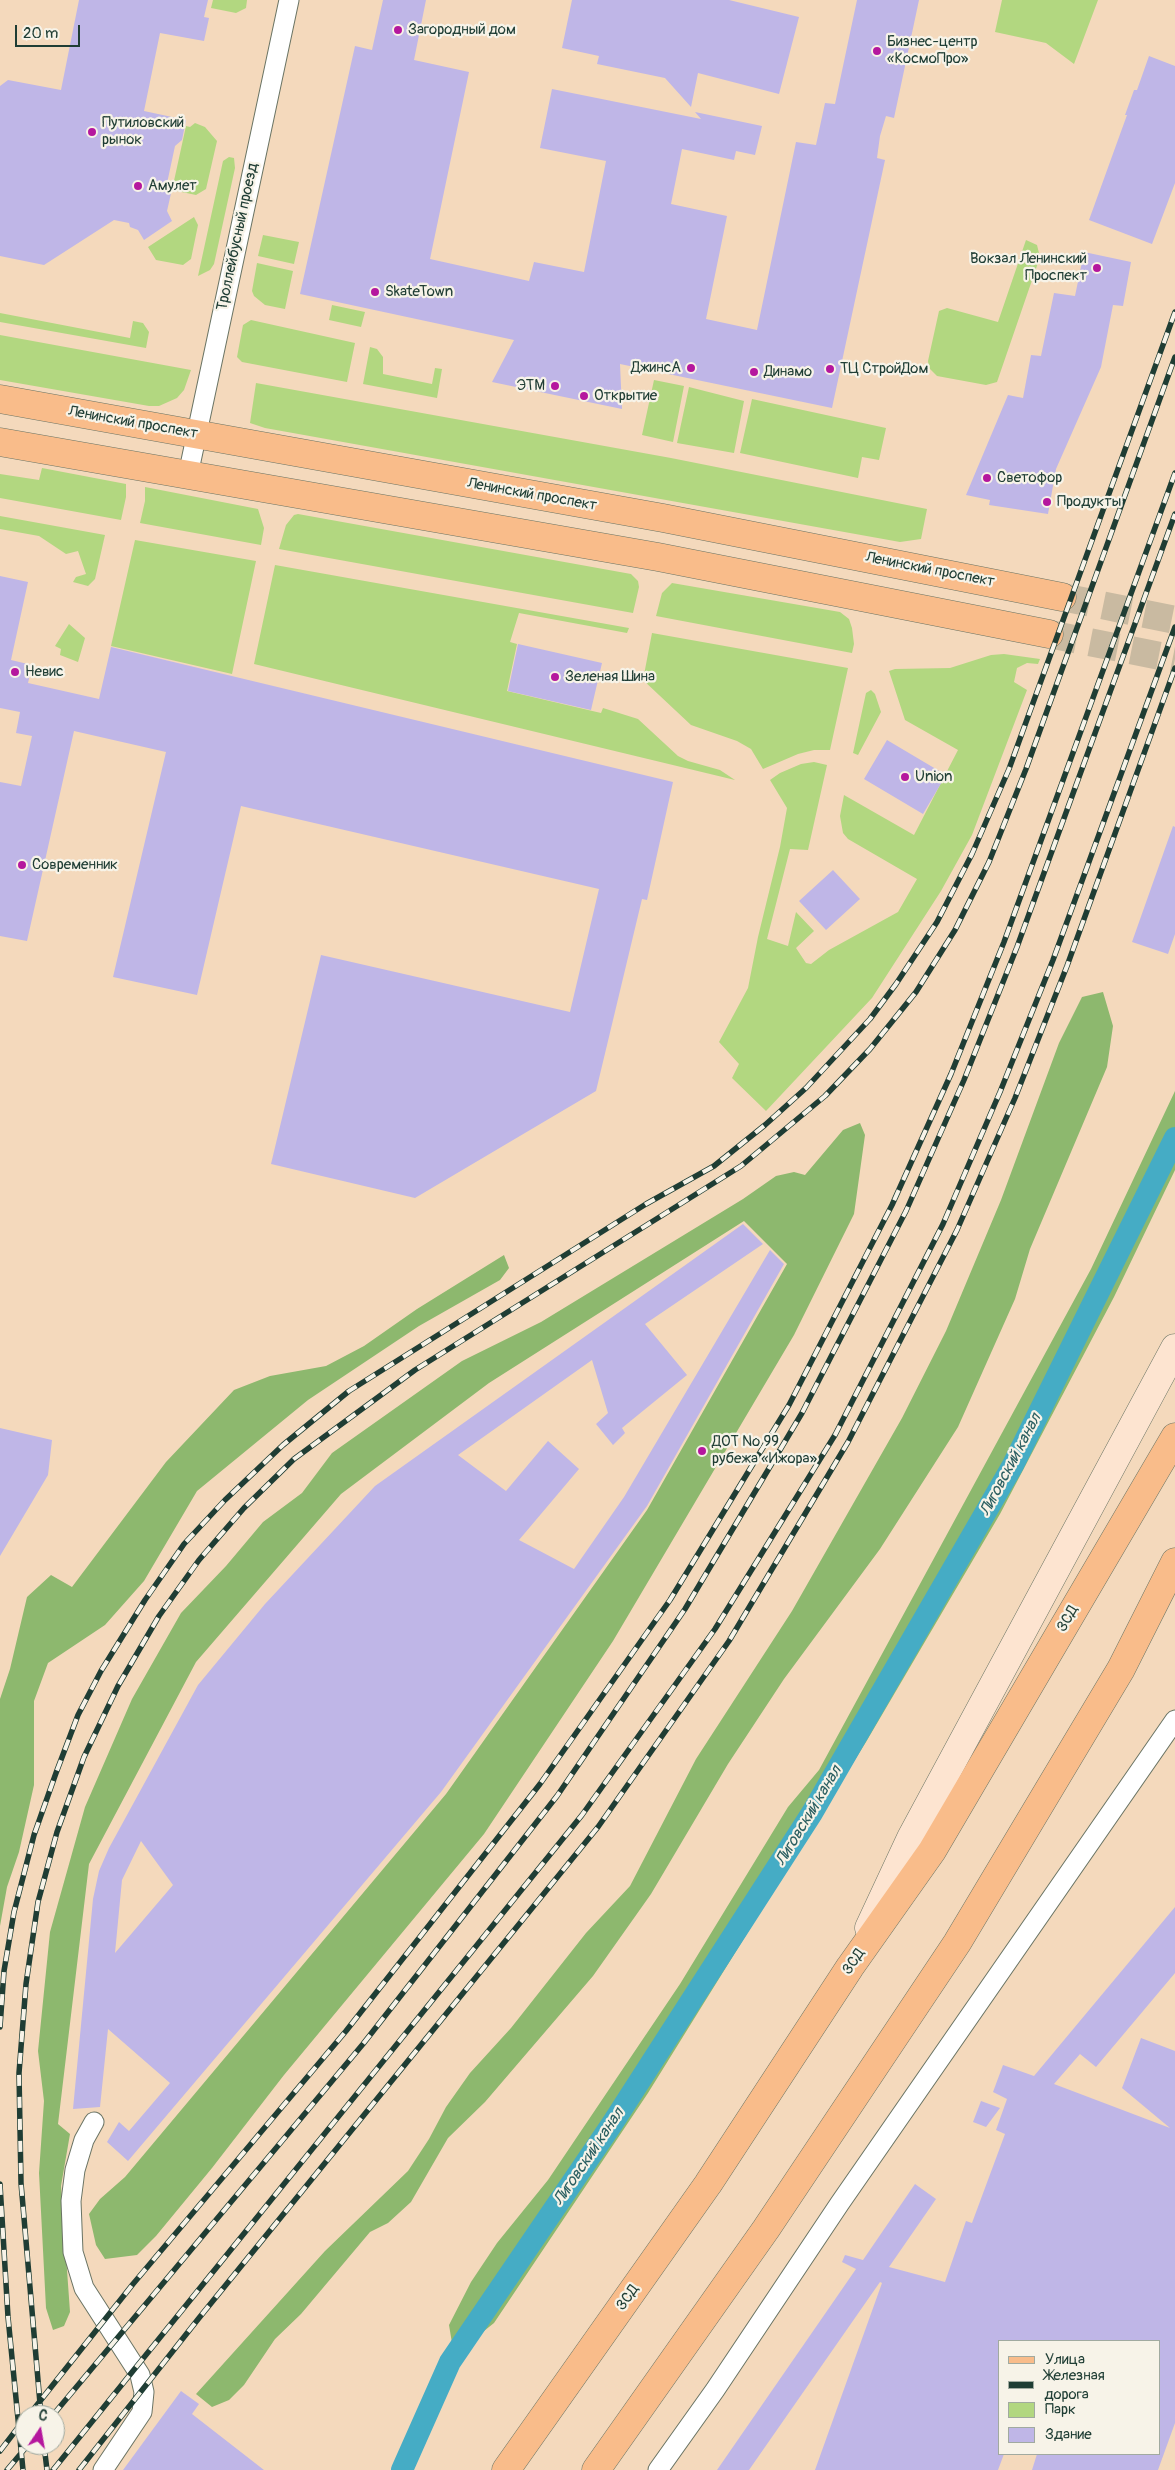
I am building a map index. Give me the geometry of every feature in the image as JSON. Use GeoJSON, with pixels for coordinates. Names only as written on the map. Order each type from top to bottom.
{"type":"FeatureCollection","features":[{"type":"Feature","properties":{"kind":"main road","name":"Ленинский проспект"},"geometry":{"type":"LineString","coordinates":[[0,399],[663,518],[1062,597]]}},
{"type":"Feature","properties":{"kind":"main road"},"geometry":{"type":"LineString","coordinates":[[0,442],[658,557],[1049,634]]}},
{"type":"Feature","properties":{"kind":"main road"},"geometry":{"type":"LineString","coordinates":[[850,1967],[911,1838],[1175,1348]]}},
{"type":"Feature","properties":{"kind":"main road","name":"ЗСД"},"geometry":{"type":"LineString","coordinates":[[506,2470],[708,2184],[850,1967],[932,1850],[1175,1437]]}},
{"type":"Feature","properties":{"kind":"main road"},"geometry":{"type":"LineString","coordinates":[[596,2470],[766,2229],[957,1943],[1121,1669],[1175,1562]]}},
{"type":"Feature","properties":{"kind":"street","name":"Троллейбусный проезд"},"geometry":{"type":"LineString","coordinates":[[188,475],[290,0]]}},
{"type":"Feature","properties":{"kind":"street"},"geometry":{"type":"LineString","coordinates":[[658,2470],[715,2390],[840,2203],[1175,1720]]}},
{"type":"Feature","properties":{"kind":"street"},"geometry":{"type":"LineString","coordinates":[[94,2122],[84,2140],[75,2170],[71,2201],[73,2252],[84,2288],[140,2375],[144,2392],[142,2412],[103,2470]]}},
{"type":"Feature","properties":{"kind":"green space"},"geometry":{"type":"Polygon","coordinates":[[[213,0],[247,0],[246,8],[236,13],[211,8],[213,0]]]}},
{"type":"Feature","properties":{"kind":"green space"},"geometry":{"type":"Polygon","coordinates":[[[1002,0],[1098,0],[1074,64],[1046,43],[995,32],[1002,0]]]}},
{"type":"Feature","properties":{"kind":"green space"},"geometry":{"type":"Polygon","coordinates":[[[195,123],[205,127],[217,141],[206,189],[196,195],[172,190],[186,126],[190,127],[195,123]]]}},
{"type":"Feature","properties":{"kind":"green space"},"geometry":{"type":"Polygon","coordinates":[[[229,157],[234,158],[235,168],[214,264],[210,270],[198,276],[223,161],[229,157]]]}},
{"type":"Feature","properties":{"kind":"green space"},"geometry":{"type":"Polygon","coordinates":[[[194,217],[198,225],[191,259],[183,265],[156,260],[148,247],[194,217]]]}},
{"type":"Feature","properties":{"kind":"green space"},"geometry":{"type":"Polygon","coordinates":[[[263,235],[299,242],[294,264],[258,256],[263,235]]]}},
{"type":"Feature","properties":{"kind":"green space"},"geometry":{"type":"Polygon","coordinates":[[[1026,240],[1037,245],[1040,257],[997,382],[986,385],[937,376],[929,368],[928,361],[939,311],[947,308],[998,322],[1026,240]]]}},
{"type":"Feature","properties":{"kind":"green space"},"geometry":{"type":"Polygon","coordinates":[[[257,263],[293,271],[285,309],[265,305],[254,296],[252,291],[257,263]]]}},
{"type":"Feature","properties":{"kind":"green space"},"geometry":{"type":"Polygon","coordinates":[[[332,305],[365,312],[361,327],[329,320],[332,305]]]}},
{"type":"Feature","properties":{"kind":"green space"},"geometry":{"type":"Polygon","coordinates":[[[0,313],[130,338],[133,321],[143,323],[149,332],[146,348],[0,322],[0,313]]]}},
{"type":"Feature","properties":{"kind":"green space"},"geometry":{"type":"Polygon","coordinates":[[[251,320],[355,343],[347,382],[242,362],[237,357],[243,325],[251,320]]]}},
{"type":"Feature","properties":{"kind":"green space"},"geometry":{"type":"Polygon","coordinates":[[[0,335],[191,370],[184,390],[177,398],[159,406],[149,406],[0,380],[0,335]]]}},
{"type":"Feature","properties":{"kind":"green space"},"geometry":{"type":"Polygon","coordinates":[[[370,347],[377,349],[383,357],[383,374],[432,384],[435,368],[442,369],[437,398],[363,384],[370,347]]]}},
{"type":"Feature","properties":{"kind":"green space"},"geometry":{"type":"Polygon","coordinates":[[[654,380],[684,386],[673,442],[642,435],[654,380]]]}},
{"type":"Feature","properties":{"kind":"green space"},"geometry":{"type":"Polygon","coordinates":[[[256,383],[671,458],[927,509],[921,539],[900,542],[265,428],[250,423],[256,383]]]}},
{"type":"Feature","properties":{"kind":"green space"},"geometry":{"type":"Polygon","coordinates":[[[689,387],[744,401],[734,453],[677,443],[689,387]]]}},
{"type":"Feature","properties":{"kind":"green space"},"geometry":{"type":"Polygon","coordinates":[[[752,399],[886,428],[879,460],[862,457],[858,478],[740,453],[752,399]]]}},
{"type":"Feature","properties":{"kind":"green space"},"geometry":{"type":"Polygon","coordinates":[[[42,468],[126,484],[126,497],[121,520],[0,498],[0,474],[39,480],[42,468]]]}},
{"type":"Feature","properties":{"kind":"green space"},"geometry":{"type":"Polygon","coordinates":[[[145,487],[258,509],[264,528],[261,545],[140,523],[145,501],[145,487]]]}},
{"type":"Feature","properties":{"kind":"green space"},"geometry":{"type":"Polygon","coordinates":[[[298,514],[631,574],[638,581],[639,587],[633,613],[279,549],[286,525],[294,515],[298,514]]]}},
{"type":"Feature","properties":{"kind":"green space"},"geometry":{"type":"Polygon","coordinates":[[[0,516],[105,535],[95,579],[88,586],[73,582],[76,577],[86,574],[78,551],[66,554],[39,536],[0,529],[0,516]]]}},
{"type":"Feature","properties":{"kind":"green space"},"geometry":{"type":"Polygon","coordinates":[[[135,540],[256,561],[232,674],[111,646],[135,540]]]}},
{"type":"Feature","properties":{"kind":"green space"},"geometry":{"type":"Polygon","coordinates":[[[275,565],[629,628],[627,633],[519,613],[510,642],[517,644],[507,691],[601,713],[603,708],[638,719],[678,756],[688,761],[720,770],[735,780],[254,664],[275,565]]]}},
{"type":"Feature","properties":{"kind":"green space"},"geometry":{"type":"Polygon","coordinates":[[[672,583],[840,612],[849,619],[852,628],[854,644],[852,653],[656,616],[662,593],[672,583]]]}},
{"type":"Feature","properties":{"kind":"green space"},"geometry":{"type":"Polygon","coordinates":[[[69,624],[85,638],[78,662],[60,655],[61,649],[55,646],[69,624]]]}},
{"type":"Feature","properties":{"kind":"green space"},"geometry":{"type":"Polygon","coordinates":[[[652,633],[848,668],[830,750],[814,750],[798,754],[763,769],[751,749],[737,741],[691,725],[643,680],[652,633]]]}},
{"type":"Feature","properties":{"kind":"green space"},"geometry":{"type":"Polygon","coordinates":[[[1004,654],[1040,659],[1038,664],[1027,663],[1017,668],[1014,682],[1027,690],[972,835],[941,891],[872,998],[766,1111],[732,1078],[739,1064],[719,1042],[748,988],[758,937],[780,847],[787,808],[770,780],[780,773],[801,764],[814,762],[827,765],[808,850],[790,849],[767,939],[788,946],[796,912],[814,931],[796,948],[806,963],[811,964],[829,950],[898,912],[917,879],[848,839],[843,833],[840,816],[844,795],[914,835],[958,750],[905,720],[889,671],[895,669],[950,668],[991,655],[1004,654]]]}},
{"type":"Feature","properties":{"kind":"green space"},"geometry":{"type":"Polygon","coordinates":[[[871,690],[875,694],[881,712],[858,755],[853,753],[866,693],[871,690]]]}},
{"type":"Feature","properties":{"kind":"green space"},"geometry":{"type":"Polygon","coordinates":[[[1103,992],[1113,1026],[1107,1067],[1030,1249],[1015,1299],[958,1427],[880,1549],[784,1679],[728,1764],[651,1894],[593,1976],[485,2102],[448,2138],[411,2202],[388,2223],[370,2232],[301,2314],[275,2339],[244,2385],[229,2400],[212,2407],[196,2394],[325,2251],[408,2171],[429,2139],[446,2107],[470,2073],[511,2028],[586,1933],[630,1886],[696,1759],[792,1611],[902,1418],[946,1331],[1001,1200],[1059,1043],[1082,997],[1103,992]]]}},
{"type":"Feature","properties":{"kind":"green space"},"geometry":{"type":"Polygon","coordinates":[[[1175,1091],[1175,1170],[1114,1297],[1000,1514],[866,1742],[648,2093],[494,2323],[454,2355],[449,2325],[471,2282],[497,2243],[548,2180],[680,1984],[788,1807],[819,1770],[1091,1269],[1175,1091]]]}},
{"type":"Feature","properties":{"kind":"green space"},"geometry":{"type":"Polygon","coordinates":[[[860,1123],[865,1135],[854,1214],[794,1335],[613,1641],[484,1834],[284,2075],[212,2168],[156,2236],[137,2255],[105,2259],[96,2245],[89,2214],[100,2199],[125,2177],[446,1794],[647,1510],[787,1264],[744,1221],[489,1383],[341,1494],[196,1662],[89,1864],[58,2124],[70,2134],[61,2186],[70,2312],[64,2326],[53,2330],[46,2308],[39,2173],[44,2101],[38,2051],[50,1932],[85,1807],[132,1699],[181,1613],[226,1566],[263,1522],[302,1493],[332,1453],[462,1361],[541,1322],[743,1199],[776,1176],[794,1172],[805,1175],[843,1130],[860,1123]]]}},
{"type":"Feature","properties":{"kind":"green space"},"geometry":{"type":"Polygon","coordinates":[[[504,1255],[509,1268],[500,1280],[419,1326],[308,1400],[197,1491],[144,1581],[105,1625],[48,1663],[34,1701],[34,1785],[19,1852],[7,1887],[0,1926],[0,1699],[10,1669],[27,1597],[51,1575],[72,1587],[166,1462],[234,1390],[270,1376],[326,1366],[364,1346],[417,1309],[504,1255]]]}},
{"type":"Feature","properties":{"kind":"building","name":"Путиловский рынок"},"geometry":{"type":"Polygon","coordinates":[[[79,0],[208,0],[204,17],[209,18],[204,41],[160,33],[144,111],[186,120],[182,140],[175,146],[166,188],[172,189],[167,211],[172,221],[144,240],[138,230],[130,227],[129,223],[114,220],[44,265],[0,256],[0,86],[8,80],[61,90],[79,0]]]}},
{"type":"Feature","properties":{"kind":"building"},"geometry":{"type":"Polygon","coordinates":[[[383,0],[426,0],[414,60],[469,72],[430,259],[529,281],[534,262],[584,272],[606,161],[540,148],[552,89],[701,119],[695,112],[762,126],[755,155],[736,151],[734,160],[682,149],[671,204],[727,216],[706,319],[757,330],[796,142],[816,145],[825,103],[835,104],[857,0],[919,0],[894,118],[886,116],[880,136],[877,158],[885,160],[832,408],[620,364],[622,409],[492,382],[514,340],[300,294],[355,46],[372,50],[383,0]]]}},
{"type":"Feature","properties":{"kind":"building"},"geometry":{"type":"Polygon","coordinates":[[[572,0],[729,0],[799,17],[779,94],[698,73],[691,107],[665,78],[597,64],[599,56],[562,48],[572,0]]]}},
{"type":"Feature","properties":{"kind":"building"},"geometry":{"type":"Polygon","coordinates":[[[1149,56],[1175,66],[1175,183],[1152,244],[1089,220],[1127,115],[1125,115],[1134,90],[1137,90],[1149,56]]]}},
{"type":"Feature","properties":{"kind":"building"},"geometry":{"type":"Polygon","coordinates":[[[1084,252],[1131,262],[1123,306],[1113,305],[1101,367],[1056,469],[1048,514],[989,505],[990,500],[966,495],[1008,395],[1023,398],[1031,355],[1041,356],[1054,293],[1075,296],[1084,252]]]}},
{"type":"Feature","properties":{"kind":"building"},"geometry":{"type":"Polygon","coordinates":[[[0,576],[28,582],[11,660],[32,665],[28,683],[99,699],[111,647],[673,782],[647,900],[642,899],[596,1091],[415,1198],[271,1164],[321,955],[570,1012],[599,889],[241,806],[197,995],[113,977],[166,752],[74,731],[27,941],[0,936],[0,782],[21,786],[32,736],[16,733],[20,712],[0,708],[0,576]]]}},
{"type":"Feature","properties":{"kind":"building","name":"Зеленая Шина"},"geometry":{"type":"Polygon","coordinates":[[[518,644],[602,663],[591,710],[508,691],[518,644]]]}},
{"type":"Feature","properties":{"kind":"building","name":"Union"},"geometry":{"type":"Polygon","coordinates":[[[887,740],[946,775],[923,814],[864,779],[887,740]]]}},
{"type":"Feature","properties":{"kind":"building"},"geometry":{"type":"Polygon","coordinates":[[[1173,826],[1175,827],[1175,934],[1168,954],[1132,942],[1173,826]]]}},
{"type":"Feature","properties":{"kind":"building"},"geometry":{"type":"Polygon","coordinates":[[[833,870],[860,899],[826,930],[799,901],[833,870]]]}},
{"type":"Feature","properties":{"kind":"building"},"geometry":{"type":"Polygon","coordinates":[[[743,1224],[763,1244],[645,1324],[687,1375],[622,1428],[625,1433],[613,1445],[596,1424],[608,1413],[592,1360],[458,1455],[506,1491],[548,1441],[579,1469],[519,1540],[574,1569],[624,1497],[770,1250],[784,1264],[647,1506],[441,1792],[128,2161],[107,2142],[119,2122],[129,2131],[170,2083],[108,2029],[100,2107],[73,2109],[93,1899],[99,1871],[109,1848],[198,1685],[265,1604],[375,1486],[743,1224]],[[141,1841],[122,1880],[115,1953],[173,1885],[141,1841]]]}},
{"type":"Feature","properties":{"kind":"building"},"geometry":{"type":"Polygon","coordinates":[[[0,1428],[52,1440],[48,1475],[0,1556],[0,1428]]]}},
{"type":"Feature","properties":{"kind":"building"},"geometry":{"type":"Polygon","coordinates":[[[1175,1907],[1175,1973],[1096,2067],[1080,2054],[1054,2084],[1170,2128],[1122,2088],[1141,2038],[1175,2051],[1175,2423],[1158,2470],[1032,2470],[1037,2455],[1160,2455],[1160,2340],[998,2340],[998,2455],[1004,2455],[998,2470],[815,2470],[882,2283],[880,2282],[749,2470],[717,2470],[856,2269],[842,2262],[845,2255],[863,2260],[915,2184],[936,2199],[889,2267],[945,2282],[966,2221],[972,2223],[1005,2134],[996,2130],[1007,2099],[993,2092],[1003,2065],[1034,2076],[1175,1907]]]}},
{"type":"Feature","properties":{"kind":"building"},"geometry":{"type":"Polygon","coordinates":[[[981,2101],[1000,2108],[986,2127],[973,2122],[981,2101]]]}},
{"type":"Feature","properties":{"kind":"building"},"geometry":{"type":"Polygon","coordinates":[[[181,2391],[199,2404],[192,2414],[264,2470],[123,2470],[181,2391]]]}},
{"type":"Feature","properties":{"kind":"waterway","name":"Лиговский канал"},"geometry":{"type":"LineString","coordinates":[[402,2470],[450,2362],[612,2124],[812,1813],[1013,1465],[1175,1138]]}},
{"type":"Feature","properties":{"kind":"tunnel"},"geometry":{"type":"LineString","coordinates":[[1062,597],[1175,620]]}},
{"type":"Feature","properties":{"kind":"tunnel"},"geometry":{"type":"LineString","coordinates":[[1049,634],[1175,659]]}},
{"type":"Feature","properties":{"kind":"railway"},"geometry":{"type":"LineString","coordinates":[[0,2027],[4,1971],[14,1912],[34,1835],[78,1715],[101,1671],[145,1600],[184,1544],[225,1500],[283,1445],[349,1391],[646,1204],[714,1166],[765,1125],[806,1088],[870,1019],[896,984],[937,922],[972,854],[1009,769],[1175,312]]}},
{"type":"Feature","properties":{"kind":"railway"},"geometry":{"type":"LineString","coordinates":[[40,2405],[21,2183],[19,2073],[26,1984],[38,1902],[57,1832],[84,1757],[118,1686],[159,1616],[199,1560],[244,1508],[294,1459],[415,1370],[741,1166],[825,1096],[870,1049],[916,992],[955,930],[989,862],[1026,769],[1175,357]]}},
{"type":"Feature","properties":{"kind":"railway"},"geometry":{"type":"LineString","coordinates":[[37,2405],[133,2284],[346,2031],[540,1784],[670,1600],[789,1405],[892,1205],[951,1074],[1004,942],[1175,473]]}},
{"type":"Feature","properties":{"kind":"railway"},"geometry":{"type":"LineString","coordinates":[[61,2405],[363,2044],[557,1796],[685,1609],[802,1413],[906,1211],[964,1080],[1017,947],[1175,514]]}},
{"type":"Feature","properties":{"kind":"railway"},"geometry":{"type":"LineString","coordinates":[[53,2470],[582,1815],[715,1629],[835,1435],[943,1224],[1000,1092],[1053,960],[1175,627]]}},
{"type":"Feature","properties":{"kind":"railway"},"geometry":{"type":"LineString","coordinates":[[79,2470],[199,2318],[598,1827],[729,1641],[848,1442],[957,1230],[1015,1098],[1067,966],[1175,668]]}},
{"type":"Feature","properties":{"kind":"railway"},"geometry":{"type":"LineString","coordinates":[[0,2184],[8,2317],[23,2470]]}},
{"type":"Feature","properties":{"kind":"railway"},"geometry":{"type":"LineString","coordinates":[[0,2451],[15,2432]]}},
{"type":"Feature","properties":{"kind":"railway"},"geometry":{"type":"LineString","coordinates":[[7,2470],[20,2455]]}},
{"type":"Feature","properties":{"kind":"railway"},"geometry":{"type":"LineString","coordinates":[[45,2455],[47,2470]]}},
{"type":"Feature","properties":{"kind":"place","name":"Загородный дом"},"geometry":{"type":"Point","coordinates":[398,30]}},
{"type":"Feature","properties":{"kind":"place","name":"Бизнес-центр «КосмоПро»"},"geometry":{"type":"Point","coordinates":[877,51]}},
{"type":"Feature","properties":{"kind":"place","name":"Путиловский рынок"},"geometry":{"type":"Point","coordinates":[92,132]}},
{"type":"Feature","properties":{"kind":"place","name":"Амулет"},"geometry":{"type":"Point","coordinates":[138,186]}},
{"type":"Feature","properties":{"kind":"place","name":"Вокзал Ленинский Проспект"},"geometry":{"type":"Point","coordinates":[1097,268]}},
{"type":"Feature","properties":{"kind":"place","name":"SkateTown"},"geometry":{"type":"Point","coordinates":[375,292]}},
{"type":"Feature","properties":{"kind":"place","name":"ДжинсА"},"geometry":{"type":"Point","coordinates":[691,368]}},
{"type":"Feature","properties":{"kind":"place","name":"ТЦ СтройДом"},"geometry":{"type":"Point","coordinates":[830,369]}},
{"type":"Feature","properties":{"kind":"place","name":"Динамо"},"geometry":{"type":"Point","coordinates":[754,372]}},
{"type":"Feature","properties":{"kind":"place","name":"ЭТМ"},"geometry":{"type":"Point","coordinates":[555,386]}},
{"type":"Feature","properties":{"kind":"place","name":"Открытие"},"geometry":{"type":"Point","coordinates":[584,396]}},
{"type":"Feature","properties":{"kind":"place","name":"Светофор"},"geometry":{"type":"Point","coordinates":[987,478]}},
{"type":"Feature","properties":{"kind":"place","name":"Продукты"},"geometry":{"type":"Point","coordinates":[1047,502]}},
{"type":"Feature","properties":{"kind":"place","name":"Невис"},"geometry":{"type":"Point","coordinates":[15,672]}},
{"type":"Feature","properties":{"kind":"place","name":"Зеленая Шина"},"geometry":{"type":"Point","coordinates":[555,677]}},
{"type":"Feature","properties":{"kind":"place","name":"Union"},"geometry":{"type":"Point","coordinates":[905,777]}},
{"type":"Feature","properties":{"kind":"place","name":"Современник"},"geometry":{"type":"Point","coordinates":[22,865]}},
{"type":"Feature","properties":{"kind":"place","name":"ДОТ № 99 рубежа «Ижора»"},"geometry":{"type":"Point","coordinates":[702,1451]}}]}
